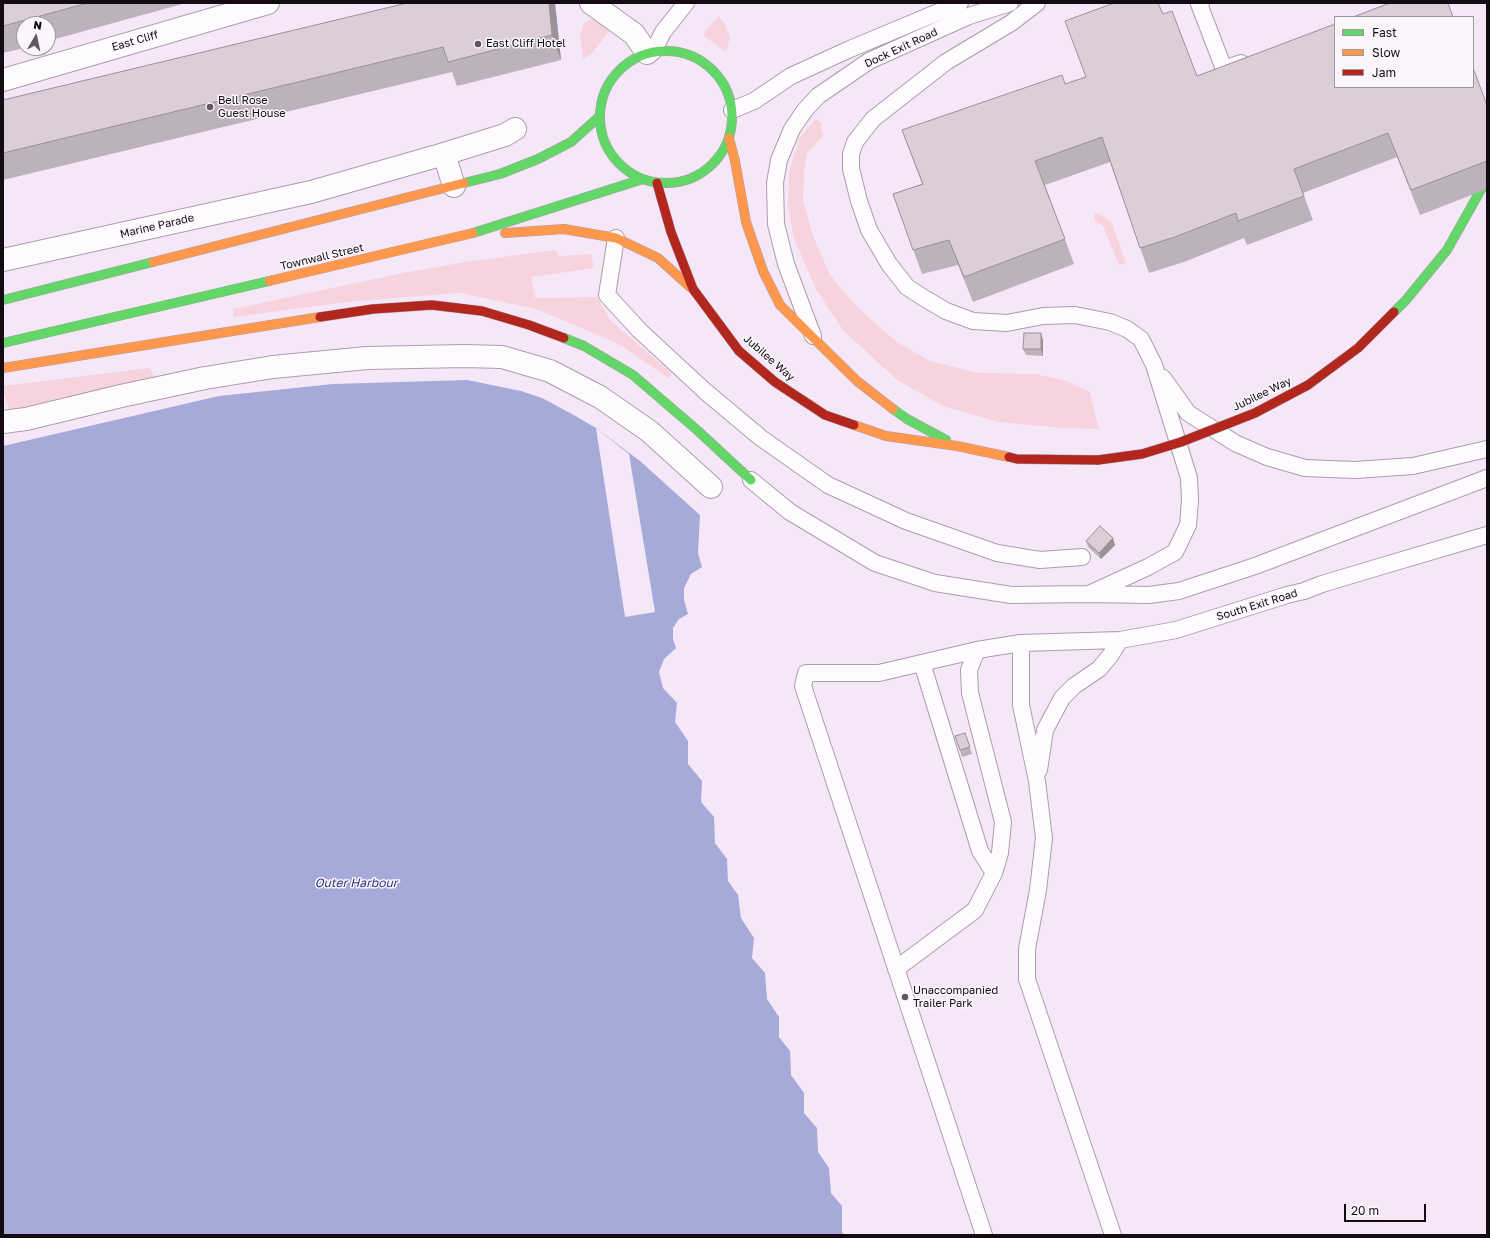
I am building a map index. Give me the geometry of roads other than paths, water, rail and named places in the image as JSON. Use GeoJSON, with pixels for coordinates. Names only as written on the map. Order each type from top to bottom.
{"type":"FeatureCollection","features":[{"type":"Feature","properties":{"kind":"highway"},"geometry":{"type":"LineString","coordinates":[[669,51],[684,54],[702,62],[716,75],[727,91],[732,110],[732,124],[729,138],[721,154],[708,168],[693,177],[675,182],[657,183],[643,179],[628,171],[616,160],[607,148],[602,132],[600,116],[602,100],[614,77],[620,68],[632,60],[650,53],[669,51]]}},
{"type":"Feature","properties":{"kind":"highway"},"geometry":{"type":"LineString","coordinates":[[3,300],[500,174],[538,159],[571,142],[600,116]]}},
{"type":"Feature","properties":{"kind":"highway","name":"Jubilee Way"},"geometry":{"type":"LineString","coordinates":[[729,138],[735,161],[746,222],[763,271],[780,305],[857,381],[907,418],[957,446]]}},
{"type":"Feature","properties":{"kind":"highway","name":"Townwall Street"},"geometry":{"type":"LineString","coordinates":[[3,343],[467,236],[643,179]]}},
{"type":"Feature","properties":{"kind":"highway","name":"Jubilee Way"},"geometry":{"type":"LineString","coordinates":[[657,183],[671,232],[693,289],[739,351],[776,382],[825,415],[886,436],[957,446],[1017,459],[1098,460],[1142,454],[1181,442],[1255,413],[1308,385],[1358,348],[1406,300],[1447,250],[1487,179]]}},
{"type":"Feature","properties":{"kind":"highway"},"geometry":{"type":"LineString","coordinates":[[467,236],[564,228],[616,238],[658,258],[693,289]]}},
{"type":"Feature","properties":{"kind":"highway"},"geometry":{"type":"LineString","coordinates":[[3,368],[373,309],[432,305],[482,311],[529,325],[584,346],[633,375],[697,430],[751,480]]}},
{"type":"Feature","properties":{"kind":"street","name":"East Cliff"},"geometry":{"type":"LineString","coordinates":[[3,80],[268,3]]}},
{"type":"Feature","properties":{"kind":"street"},"geometry":{"type":"LineString","coordinates":[[591,3],[634,34],[650,53]]}},
{"type":"Feature","properties":{"kind":"street","name":"Marine Parade"},"geometry":{"type":"LineString","coordinates":[[3,260],[312,192],[444,154],[504,135],[515,129]]}},
{"type":"Feature","properties":{"kind":"street"},"geometry":{"type":"LineString","coordinates":[[444,154],[454,186]]}},
{"type":"Feature","properties":{"kind":"street"},"geometry":{"type":"LineString","coordinates":[[312,192],[325,219]]}},
{"type":"Feature","properties":{"kind":"street"},"geometry":{"type":"LineString","coordinates":[[3,422],[26,419],[121,396],[205,378],[273,367],[367,358],[464,356],[502,357],[550,371],[600,397],[649,431],[711,488]]}},
{"type":"Feature","properties":{"kind":"lane"},"geometry":{"type":"LineString","coordinates":[[650,53],[663,32],[686,3]]}},
{"type":"Feature","properties":{"kind":"lane","name":"Dock Exit Road"},"geometry":{"type":"LineString","coordinates":[[732,110],[754,101],[791,76],[850,48],[960,3]]}},
{"type":"Feature","properties":{"kind":"lane","name":"Dock Exit Road"},"geometry":{"type":"LineString","coordinates":[[815,339],[786,264],[776,224],[775,183],[780,160],[792,129],[805,110],[818,96],[869,61],[969,16],[1010,3]]}},
{"type":"Feature","properties":{"kind":"lane"},"geometry":{"type":"LineString","coordinates":[[1037,3],[1010,24],[946,62],[873,119],[855,142],[851,154],[851,169],[859,201],[869,230],[889,264],[907,287],[946,311],[973,321],[1007,323],[1043,316],[1075,315],[1092,317],[1127,329],[1141,339],[1154,365],[1188,412],[1235,443],[1268,457],[1305,468],[1355,470],[1413,466],[1487,449]]}},
{"type":"Feature","properties":{"kind":"lane"},"geometry":{"type":"LineString","coordinates":[[1201,3],[1199,4],[1224,69],[1254,58]]}},
{"type":"Feature","properties":{"kind":"lane"},"geometry":{"type":"LineString","coordinates":[[616,238],[602,281],[606,294],[639,330],[706,392],[760,438],[828,485],[906,521],[997,553],[1040,560],[1082,557]]}},
{"type":"Feature","properties":{"kind":"lane"},"geometry":{"type":"LineString","coordinates":[[1089,594],[1148,567],[1175,552],[1188,525],[1190,500],[1189,478],[1154,365]]}},
{"type":"Feature","properties":{"kind":"lane"},"geometry":{"type":"LineString","coordinates":[[751,480],[790,512],[875,563],[935,583],[1011,595],[1149,595],[1179,591],[1255,566],[1487,478]]}},
{"type":"Feature","properties":{"kind":"lane","name":"South Exit Road"},"geometry":{"type":"LineString","coordinates":[[896,969],[803,686],[806,673],[879,673],[977,650],[1021,643],[1120,640],[1176,630],[1287,595],[1304,592],[1322,584],[1487,535]]}},
{"type":"Feature","properties":{"kind":"lane"},"geometry":{"type":"LineString","coordinates":[[1037,781],[1045,730],[1062,698],[1074,686],[1099,669],[1110,656],[1120,640]]}},
{"type":"Feature","properties":{"kind":"lane"},"geometry":{"type":"LineString","coordinates":[[1021,643],[1021,705],[1037,781],[1044,838],[1038,890],[1027,949],[1027,979],[1113,1235]]}},
{"type":"Feature","properties":{"kind":"lane"},"geometry":{"type":"LineString","coordinates":[[977,650],[969,670],[970,693],[1003,822],[1000,853],[994,873],[975,910],[896,969],[984,1235]]}},
{"type":"Feature","properties":{"kind":"lane"},"geometry":{"type":"LineString","coordinates":[[922,663],[980,851],[994,873]]}},
{"type":"Feature","properties":{"kind":"water","name":"Outer Harbour"},"geometry":{"type":"Polygon","coordinates":[[[467,380],[521,391],[542,398],[572,414],[596,428],[640,461],[700,515],[698,553],[702,567],[691,574],[684,588],[684,600],[688,614],[679,619],[673,628],[673,639],[676,648],[664,659],[659,672],[663,688],[677,703],[675,722],[688,741],[688,764],[702,781],[701,802],[714,817],[715,843],[727,859],[728,881],[738,895],[741,918],[754,938],[752,958],[765,973],[767,999],[779,1017],[779,1037],[790,1051],[791,1075],[804,1093],[804,1113],[817,1128],[818,1152],[829,1168],[831,1193],[842,1206],[842,1232],[845,1235],[3,1235],[3,446],[219,396],[333,384],[467,380]]]}},
{"type":"Feature","properties":{"kind":"place","name":"East Cliff Hotel"},"geometry":{"type":"Point","coordinates":[478,44]}},
{"type":"Feature","properties":{"kind":"place","name":"Bell Rose Guest House"},"geometry":{"type":"Point","coordinates":[210,107]}},
{"type":"Feature","properties":{"kind":"place","name":"Unaccompanied Trailer Park"},"geometry":{"type":"Point","coordinates":[905,997]}}]}
